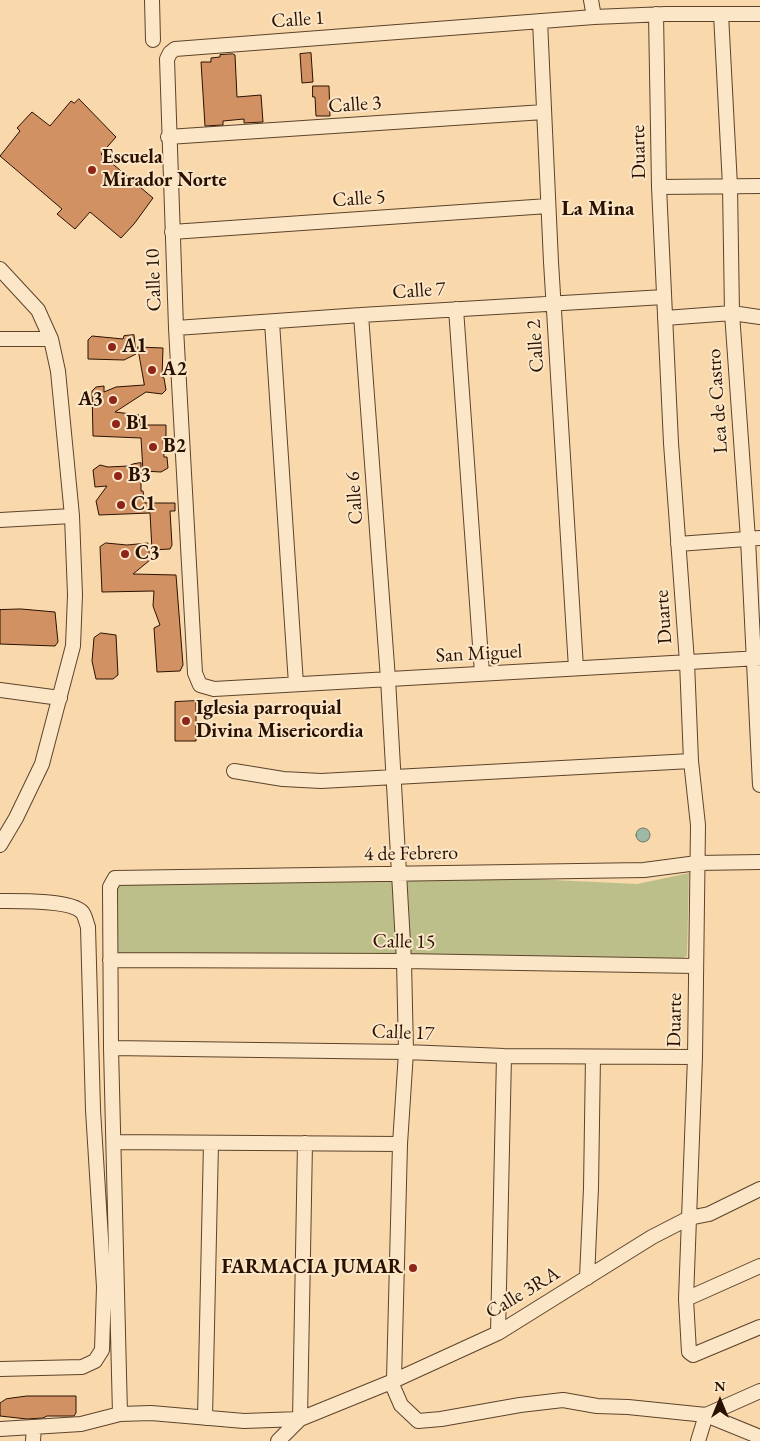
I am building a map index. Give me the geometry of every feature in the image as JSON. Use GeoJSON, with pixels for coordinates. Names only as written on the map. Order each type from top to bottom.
{"type":"FeatureCollection","features":[{"type":"Feature","properties":{"kind":"street"},"geometry":{"type":"LineString","coordinates":[[152,0],[153,40]]}},
{"type":"Feature","properties":{"kind":"street"},"geometry":{"type":"LineString","coordinates":[[591,0],[594,17]]}},
{"type":"Feature","properties":{"kind":"street","name":"Calle 1"},"geometry":{"type":"LineString","coordinates":[[170,53],[175,49],[594,17],[663,9],[721,14],[760,14]]}},
{"type":"Feature","properties":{"kind":"street","name":"Duarte"},"geometry":{"type":"LineString","coordinates":[[663,9],[659,188],[671,443],[687,662],[691,761],[698,825],[695,1057],[686,1299],[689,1352],[693,1355],[760,1327]]}},
{"type":"Feature","properties":{"kind":"street","name":"Lea de Castro"},"geometry":{"type":"LineString","coordinates":[[721,14],[730,186],[732,313],[754,539],[760,785]]}},
{"type":"Feature","properties":{"kind":"street","name":"Calle 2"},"geometry":{"type":"LineString","coordinates":[[540,21],[553,302],[576,668]]}},
{"type":"Feature","properties":{"kind":"street","name":"Calle 10"},"geometry":{"type":"LineString","coordinates":[[170,53],[167,59],[168,137],[176,328],[195,672],[200,685]]}},
{"type":"Feature","properties":{"kind":"street","name":"Calle 3"},"geometry":{"type":"LineString","coordinates":[[168,137],[544,112]]}},
{"type":"Feature","properties":{"kind":"street"},"geometry":{"type":"LineString","coordinates":[[659,188],[760,186]]}},
{"type":"Feature","properties":{"kind":"street","name":"Calle 5"},"geometry":{"type":"LineString","coordinates":[[172,232],[548,206]]}},
{"type":"Feature","properties":{"kind":"street"},"geometry":{"type":"LineString","coordinates":[[0,268],[38,310],[51,339],[58,371],[72,516],[76,595],[73,646],[42,764],[16,818],[0,845]]}},
{"type":"Feature","properties":{"kind":"street","name":"Calle 7"},"geometry":{"type":"LineString","coordinates":[[176,328],[361,314],[664,296]]}},
{"type":"Feature","properties":{"kind":"street"},"geometry":{"type":"LineString","coordinates":[[456,309],[482,673]]}},
{"type":"Feature","properties":{"kind":"street"},"geometry":{"type":"LineString","coordinates":[[665,318],[732,313],[760,317]]}},
{"type":"Feature","properties":{"kind":"street","name":"Calle 6"},"geometry":{"type":"LineString","coordinates":[[361,314],[388,679],[404,961],[406,1052],[400,1144],[392,1381]]}},
{"type":"Feature","properties":{"kind":"street"},"geometry":{"type":"LineString","coordinates":[[272,322],[296,684]]}},
{"type":"Feature","properties":{"kind":"street"},"geometry":{"type":"LineString","coordinates":[[0,339],[51,339]]}},
{"type":"Feature","properties":{"kind":"street"},"geometry":{"type":"LineString","coordinates":[[0,520],[72,516]]}},
{"type":"Feature","properties":{"kind":"street"},"geometry":{"type":"LineString","coordinates":[[678,544],[754,539]]}},
{"type":"Feature","properties":{"kind":"street","name":"San Miguel"},"geometry":{"type":"LineString","coordinates":[[200,685],[214,689],[757,658]]}},
{"type":"Feature","properties":{"kind":"street"},"geometry":{"type":"LineString","coordinates":[[0,690],[60,698]]}},
{"type":"Feature","properties":{"kind":"street"},"geometry":{"type":"LineString","coordinates":[[234,770],[283,779],[322,781],[691,761]]}},
{"type":"Feature","properties":{"kind":"street","name":"4 de Febrero"},"geometry":{"type":"LineString","coordinates":[[110,960],[110,887],[115,878],[644,870],[698,863],[760,862]]}},
{"type":"Feature","properties":{"kind":"street"},"geometry":{"type":"LineString","coordinates":[[0,901],[52,903],[73,906],[83,913],[88,927],[93,1110],[104,1287],[102,1350],[95,1360],[82,1367],[0,1369]]}},
{"type":"Feature","properties":{"kind":"street"},"geometry":{"type":"LineString","coordinates":[[110,960],[110,1048],[120,1414]]}},
{"type":"Feature","properties":{"kind":"street","name":"Calle 15"},"geometry":{"type":"LineString","coordinates":[[110,960],[404,961],[696,966]]}},
{"type":"Feature","properties":{"kind":"street","name":"Calle 17"},"geometry":{"type":"LineString","coordinates":[[110,1048],[406,1052],[593,1058],[695,1057]]}},
{"type":"Feature","properties":{"kind":"street"},"geometry":{"type":"LineString","coordinates":[[498,1333],[504,1056]]}},
{"type":"Feature","properties":{"kind":"street"},"geometry":{"type":"LineString","coordinates":[[587,1278],[590,1244],[593,1058]]}},
{"type":"Feature","properties":{"kind":"street"},"geometry":{"type":"LineString","coordinates":[[114,1142],[400,1144]]}},
{"type":"Feature","properties":{"kind":"street"},"geometry":{"type":"LineString","coordinates":[[205,1418],[211,1143]]}},
{"type":"Feature","properties":{"kind":"street"},"geometry":{"type":"LineString","coordinates":[[278,1441],[300,1419],[304,1143]]}},
{"type":"Feature","properties":{"kind":"street","name":"Calle 3RA"},"geometry":{"type":"LineString","coordinates":[[300,1419],[392,1381],[498,1333],[652,1237],[689,1218],[709,1214],[760,1189]]}},
{"type":"Feature","properties":{"kind":"street"},"geometry":{"type":"LineString","coordinates":[[686,1299],[760,1266]]}},
{"type":"Feature","properties":{"kind":"street"},"geometry":{"type":"LineString","coordinates":[[392,1381],[401,1405],[418,1421],[441,1420],[520,1405],[563,1400],[597,1406],[628,1407],[706,1415],[760,1436]]}},
{"type":"Feature","properties":{"kind":"street"},"geometry":{"type":"LineString","coordinates":[[698,1441],[706,1415],[760,1391]]}},
{"type":"Feature","properties":{"kind":"street"},"geometry":{"type":"LineString","coordinates":[[0,1429],[81,1424],[120,1414],[151,1413],[252,1421],[300,1419]]}},
{"type":"Feature","properties":{"kind":"street"},"geometry":{"type":"LineString","coordinates":[[33,1441],[34,1427]]}},
{"type":"Feature","properties":{"kind":"green space"},"geometry":{"type":"Polygon","coordinates":[[[406,873],[637,884],[689,873],[687,956],[665,966],[411,962],[406,873]]]}},
{"type":"Feature","properties":{"kind":"green space"},"geometry":{"type":"Polygon","coordinates":[[[124,878],[400,878],[404,961],[115,960],[110,900],[124,878]]]}},
{"type":"Feature","properties":{"kind":"shaded area"},"geometry":{"type":"Polygon","coordinates":[[[643,828],[648,830],[650,835],[648,840],[643,842],[638,840],[636,835],[638,830],[643,828]]]}},
{"type":"Feature","properties":{"kind":"building"},"geometry":{"type":"Polygon","coordinates":[[[311,53],[313,82],[302,83],[300,54],[311,53]]]}},
{"type":"Feature","properties":{"kind":"building"},"geometry":{"type":"Polygon","coordinates":[[[235,55],[237,97],[261,95],[263,122],[244,123],[244,119],[223,121],[223,125],[205,126],[201,62],[211,62],[211,58],[235,55]]]}},
{"type":"Feature","properties":{"kind":"building"},"geometry":{"type":"Polygon","coordinates":[[[313,86],[329,86],[330,116],[316,116],[313,86]]]}},
{"type":"Feature","properties":{"kind":"building","name":"Escuela Mirador Norte"},"geometry":{"type":"Polygon","coordinates":[[[79,99],[116,137],[101,154],[153,198],[121,238],[90,212],[75,229],[57,214],[62,209],[0,156],[20,131],[17,128],[32,112],[50,126],[71,101],[74,103],[79,99]]]}},
{"type":"Feature","properties":{"kind":"building","name":"A1"},"geometry":{"type":"Polygon","coordinates":[[[134,335],[136,354],[124,360],[88,359],[88,340],[92,336],[123,339],[124,336],[134,335]]]}},
{"type":"Feature","properties":{"kind":"building"},"geometry":{"type":"Polygon","coordinates":[[[138,347],[163,348],[162,377],[164,378],[166,390],[162,394],[146,392],[115,412],[139,415],[140,425],[166,425],[166,436],[163,437],[164,457],[167,457],[168,468],[161,472],[143,471],[141,438],[93,436],[92,391],[96,387],[104,386],[104,392],[116,387],[144,385],[138,347]]]}},
{"type":"Feature","properties":{"kind":"building"},"geometry":{"type":"Polygon","coordinates":[[[141,463],[141,491],[143,491],[145,503],[175,503],[175,511],[170,511],[172,545],[170,549],[152,550],[150,513],[99,515],[96,501],[107,486],[95,487],[93,470],[100,465],[108,467],[129,466],[141,463]]]}},
{"type":"Feature","properties":{"kind":"building"},"geometry":{"type":"Polygon","coordinates":[[[106,543],[127,545],[148,543],[150,560],[133,574],[176,575],[183,665],[180,671],[157,672],[154,628],[160,625],[153,606],[154,591],[102,592],[100,547],[106,543]]]}},
{"type":"Feature","properties":{"kind":"building"},"geometry":{"type":"Polygon","coordinates":[[[21,609],[55,612],[58,642],[55,646],[0,644],[0,610],[21,609]]]}},
{"type":"Feature","properties":{"kind":"building"},"geometry":{"type":"Polygon","coordinates":[[[101,633],[116,635],[118,675],[113,679],[96,679],[92,661],[94,638],[101,633]]]}},
{"type":"Feature","properties":{"kind":"building","name":"Iglesia parroquial Divina Misericordia"},"geometry":{"type":"Polygon","coordinates":[[[196,701],[196,741],[175,741],[175,702],[196,701]]]}},
{"type":"Feature","properties":{"kind":"building"},"geometry":{"type":"Polygon","coordinates":[[[27,1396],[76,1396],[76,1413],[74,1416],[47,1416],[27,1419],[0,1416],[0,1403],[6,1399],[27,1396]]]}},
{"type":"Feature","properties":{"kind":"place","name":"Escuela Mirador Norte"},"geometry":{"type":"Point","coordinates":[92,170]}},
{"type":"Feature","properties":{"kind":"place","name":"A1"},"geometry":{"type":"Point","coordinates":[112,347]}},
{"type":"Feature","properties":{"kind":"place","name":"A2"},"geometry":{"type":"Point","coordinates":[152,370]}},
{"type":"Feature","properties":{"kind":"place","name":"A3"},"geometry":{"type":"Point","coordinates":[113,400]}},
{"type":"Feature","properties":{"kind":"place","name":"B1"},"geometry":{"type":"Point","coordinates":[116,424]}},
{"type":"Feature","properties":{"kind":"place","name":"B2"},"geometry":{"type":"Point","coordinates":[153,447]}},
{"type":"Feature","properties":{"kind":"place","name":"B3"},"geometry":{"type":"Point","coordinates":[118,476]}},
{"type":"Feature","properties":{"kind":"place","name":"C1"},"geometry":{"type":"Point","coordinates":[121,505]}},
{"type":"Feature","properties":{"kind":"place","name":"C3"},"geometry":{"type":"Point","coordinates":[125,554]}},
{"type":"Feature","properties":{"kind":"place","name":"Iglesia parroquial Divina Misericordia"},"geometry":{"type":"Point","coordinates":[186,721]}},
{"type":"Feature","properties":{"kind":"place","name":"FARMACIA JUMAR"},"geometry":{"type":"Point","coordinates":[413,1268]}},
{"type":"Feature","properties":{"kind":"district","name":"La Mina"},"geometry":{"type":"Point","coordinates":[598,209]}}]}
